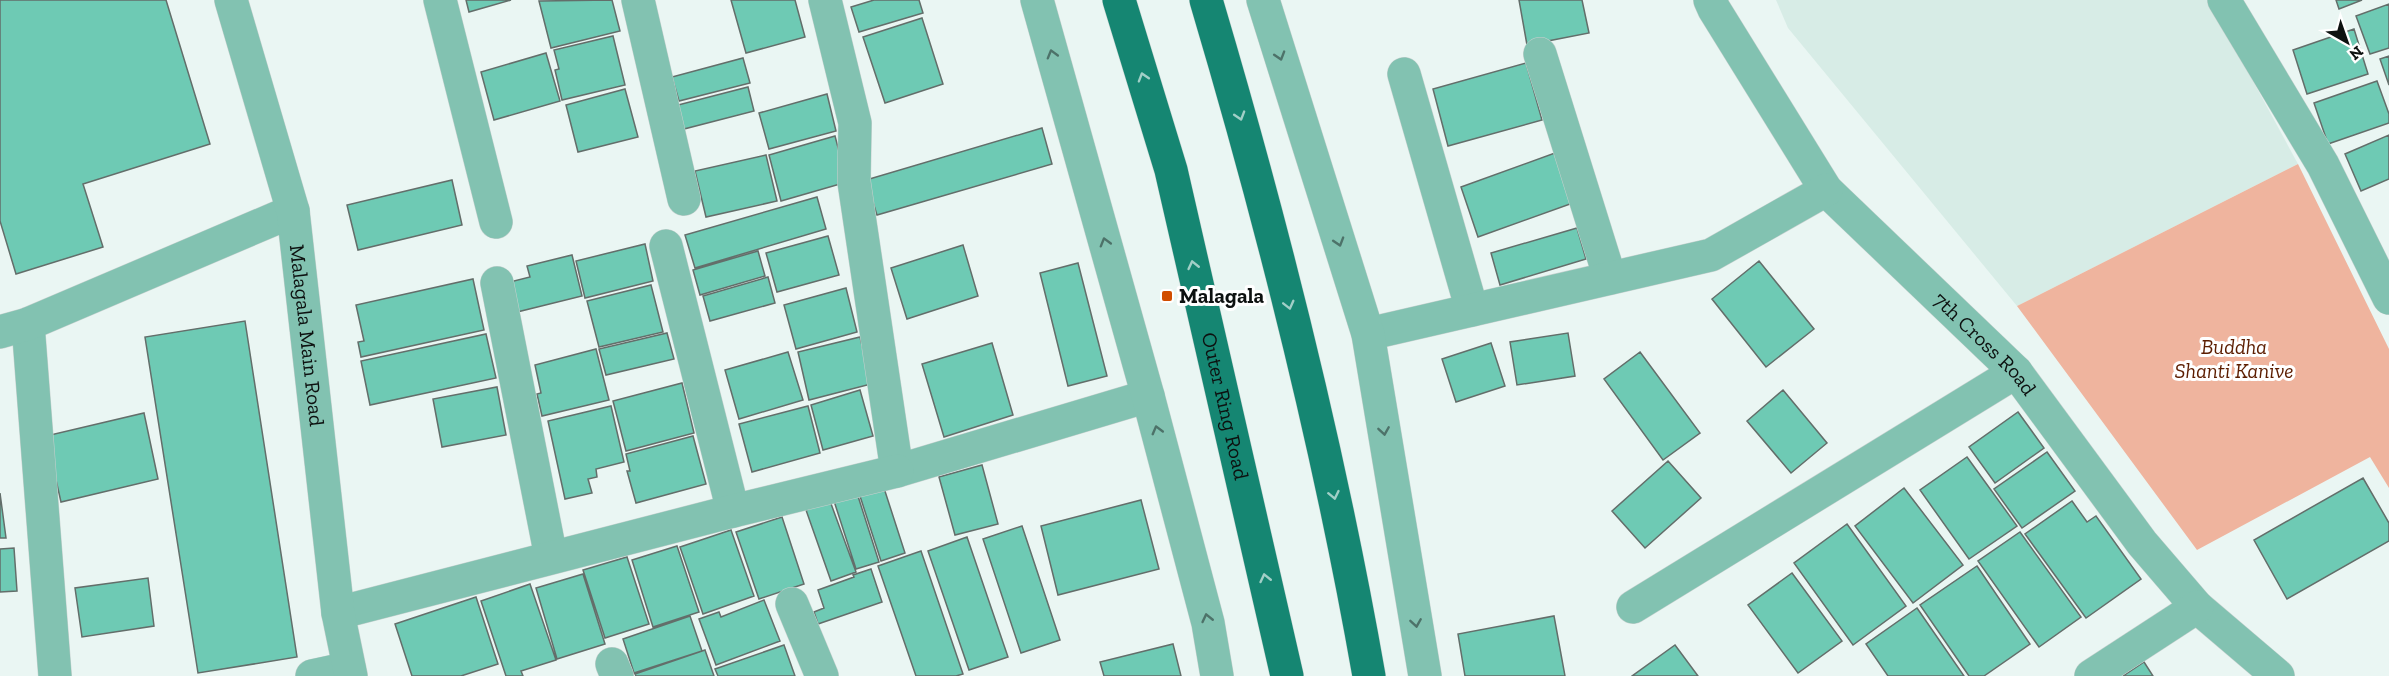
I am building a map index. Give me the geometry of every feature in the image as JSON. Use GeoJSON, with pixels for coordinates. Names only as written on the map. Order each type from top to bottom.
{"type":"FeatureCollection","features":[{"type":"Feature","properties":{"kind":"highway","name":"Outer Ring Road"},"geometry":{"type":"LineString","coordinates":[[1119,0],[1171,170],[1287,676]]}},
{"type":"Feature","properties":{"kind":"highway"},"geometry":{"type":"LineString","coordinates":[[1206,0],[1248,142],[1321,434],[1352,579],[1369,676]]}},
{"type":"Feature","properties":{"kind":"street","name":"Malagala Main Road"},"geometry":{"type":"LineString","coordinates":[[231,0],[293,211],[338,613],[350,672]]}},
{"type":"Feature","properties":{"kind":"street"},"geometry":{"type":"LineString","coordinates":[[440,0],[496,222]]}},
{"type":"Feature","properties":{"kind":"street"},"geometry":{"type":"LineString","coordinates":[[638,0],[684,199]]}},
{"type":"Feature","properties":{"kind":"street"},"geometry":{"type":"LineString","coordinates":[[825,0],[855,123],[854,182],[897,471]]}},
{"type":"Feature","properties":{"kind":"street"},"geometry":{"type":"LineString","coordinates":[[1037,0],[1148,396],[1208,623],[1217,676]]}},
{"type":"Feature","properties":{"kind":"street"},"geometry":{"type":"LineString","coordinates":[[1263,0],[1368,334],[1425,676]]}},
{"type":"Feature","properties":{"kind":"street","name":"7th Cross Road"},"geometry":{"type":"LineString","coordinates":[[1710,0],[1826,190],[2016,372],[2142,543],[2197,607],[2278,676]]}},
{"type":"Feature","properties":{"kind":"street"},"geometry":{"type":"LineString","coordinates":[[2224,0],[2380,259],[2389,298]]}},
{"type":"Feature","properties":{"kind":"street"},"geometry":{"type":"LineString","coordinates":[[1540,54],[1611,278]]}},
{"type":"Feature","properties":{"kind":"street"},"geometry":{"type":"LineString","coordinates":[[1404,74],[1472,310]]}},
{"type":"Feature","properties":{"kind":"street"},"geometry":{"type":"LineString","coordinates":[[1368,334],[1711,255],[1826,190]]}},
{"type":"Feature","properties":{"kind":"street"},"geometry":{"type":"LineString","coordinates":[[55,676],[14,328],[293,211]]}},
{"type":"Feature","properties":{"kind":"street"},"geometry":{"type":"LineString","coordinates":[[666,246],[733,511]]}},
{"type":"Feature","properties":{"kind":"street"},"geometry":{"type":"LineString","coordinates":[[496,283],[551,557]]}},
{"type":"Feature","properties":{"kind":"street"},"geometry":{"type":"LineString","coordinates":[[1633,607],[2016,372]]}},
{"type":"Feature","properties":{"kind":"street"},"geometry":{"type":"LineString","coordinates":[[338,613],[551,557],[897,471],[1148,396]]}},
{"type":"Feature","properties":{"kind":"street"},"geometry":{"type":"LineString","coordinates":[[792,604],[822,676]]}},
{"type":"Feature","properties":{"kind":"street"},"geometry":{"type":"LineString","coordinates":[[2091,676],[2197,607]]}},
{"type":"Feature","properties":{"kind":"street"},"geometry":{"type":"LineString","coordinates":[[312,676],[350,672]]}},
{"type":"Feature","properties":{"kind":"shaded area"},"geometry":{"type":"Polygon","coordinates":[[[1776,0],[2209,0],[2298,164],[2017,306],[1788,28],[1776,0]]]}},
{"type":"Feature","properties":{"kind":"green space","name":"Buddha Shanti Kanive"},"geometry":{"type":"Polygon","coordinates":[[[2298,164],[2389,349],[2389,488],[2370,457],[2197,550],[2017,306],[2298,164]]]}},
{"type":"Feature","properties":{"kind":"building"},"geometry":{"type":"Polygon","coordinates":[[[0,0],[166,0],[210,144],[83,184],[103,247],[16,274],[0,221],[0,0]]]}},
{"type":"Feature","properties":{"kind":"building"},"geometry":{"type":"Polygon","coordinates":[[[466,0],[511,0],[469,12],[466,0]]]}},
{"type":"Feature","properties":{"kind":"building"},"geometry":{"type":"Polygon","coordinates":[[[612,0],[620,31],[551,48],[539,1],[612,0]]]}},
{"type":"Feature","properties":{"kind":"building"},"geometry":{"type":"Polygon","coordinates":[[[731,0],[795,0],[805,37],[746,53],[731,0]]]}},
{"type":"Feature","properties":{"kind":"building"},"geometry":{"type":"Polygon","coordinates":[[[874,0],[919,0],[923,13],[859,32],[851,7],[874,0]]]}},
{"type":"Feature","properties":{"kind":"building"},"geometry":{"type":"Polygon","coordinates":[[[1519,0],[1582,0],[1589,33],[1527,45],[1519,0]]]}},
{"type":"Feature","properties":{"kind":"building"},"geometry":{"type":"Polygon","coordinates":[[[2336,0],[2362,0],[2339,9],[2336,0]]]}},
{"type":"Feature","properties":{"kind":"building"},"geometry":{"type":"Polygon","coordinates":[[[2389,4],[2389,48],[2370,54],[2356,16],[2389,4]]]}},
{"type":"Feature","properties":{"kind":"building"},"geometry":{"type":"Polygon","coordinates":[[[922,18],[943,84],[885,103],[863,37],[922,18]]]}},
{"type":"Feature","properties":{"kind":"building"},"geometry":{"type":"Polygon","coordinates":[[[2354,29],[2368,74],[2307,94],[2293,50],[2354,29]]]}},
{"type":"Feature","properties":{"kind":"building"},"geometry":{"type":"Polygon","coordinates":[[[613,36],[625,85],[562,100],[555,70],[559,69],[554,50],[613,36]]]}},
{"type":"Feature","properties":{"kind":"building"},"geometry":{"type":"Polygon","coordinates":[[[546,53],[560,101],[494,120],[481,72],[546,53]]]}},
{"type":"Feature","properties":{"kind":"building"},"geometry":{"type":"Polygon","coordinates":[[[2389,56],[2389,85],[2380,59],[2389,56]]]}},
{"type":"Feature","properties":{"kind":"building"},"geometry":{"type":"Polygon","coordinates":[[[743,58],[750,83],[679,101],[672,77],[743,58]]]}},
{"type":"Feature","properties":{"kind":"building"},"geometry":{"type":"Polygon","coordinates":[[[1526,63],[1542,120],[1448,146],[1433,89],[1526,63]]]}},
{"type":"Feature","properties":{"kind":"building"},"geometry":{"type":"Polygon","coordinates":[[[2377,81],[2389,114],[2389,123],[2328,144],[2314,103],[2377,81]]]}},
{"type":"Feature","properties":{"kind":"building"},"geometry":{"type":"Polygon","coordinates":[[[748,87],[754,111],[684,129],[678,105],[748,87]]]}},
{"type":"Feature","properties":{"kind":"building"},"geometry":{"type":"Polygon","coordinates":[[[625,89],[638,137],[578,152],[566,105],[625,89]]]}},
{"type":"Feature","properties":{"kind":"building"},"geometry":{"type":"Polygon","coordinates":[[[827,94],[836,131],[769,149],[759,113],[827,94]]]}},
{"type":"Feature","properties":{"kind":"building"},"geometry":{"type":"Polygon","coordinates":[[[1042,128],[1052,164],[877,215],[866,180],[1042,128]]]}},
{"type":"Feature","properties":{"kind":"building"},"geometry":{"type":"Polygon","coordinates":[[[2389,135],[2389,179],[2361,191],[2345,154],[2389,135]]]}},
{"type":"Feature","properties":{"kind":"building"},"geometry":{"type":"Polygon","coordinates":[[[835,136],[847,182],[781,201],[769,155],[835,136]]]}},
{"type":"Feature","properties":{"kind":"building"},"geometry":{"type":"Polygon","coordinates":[[[1566,149],[1584,199],[1478,237],[1461,187],[1566,149]]]}},
{"type":"Feature","properties":{"kind":"building"},"geometry":{"type":"Polygon","coordinates":[[[766,155],[777,201],[706,217],[695,171],[766,155]]]}},
{"type":"Feature","properties":{"kind":"building"},"geometry":{"type":"Polygon","coordinates":[[[452,180],[462,225],[358,250],[347,205],[452,180]]]}},
{"type":"Feature","properties":{"kind":"building"},"geometry":{"type":"Polygon","coordinates":[[[817,197],[826,229],[695,268],[685,235],[817,197]]]}},
{"type":"Feature","properties":{"kind":"building"},"geometry":{"type":"Polygon","coordinates":[[[1577,228],[1586,259],[1500,285],[1491,253],[1577,228]]]}},
{"type":"Feature","properties":{"kind":"building"},"geometry":{"type":"Polygon","coordinates":[[[828,236],[839,275],[777,292],[766,253],[828,236]]]}},
{"type":"Feature","properties":{"kind":"building"},"geometry":{"type":"Polygon","coordinates":[[[645,244],[653,281],[585,298],[576,261],[645,244]]]}},
{"type":"Feature","properties":{"kind":"building"},"geometry":{"type":"Polygon","coordinates":[[[963,245],[978,296],[907,319],[891,268],[963,245]]]}},
{"type":"Feature","properties":{"kind":"building"},"geometry":{"type":"Polygon","coordinates":[[[758,251],[765,276],[700,295],[693,270],[758,251]]]}},
{"type":"Feature","properties":{"kind":"building"},"geometry":{"type":"Polygon","coordinates":[[[572,255],[582,296],[513,313],[506,283],[530,277],[527,266],[572,255]]]}},
{"type":"Feature","properties":{"kind":"building"},"geometry":{"type":"Polygon","coordinates":[[[1759,261],[1814,329],[1766,367],[1712,299],[1759,261]]]}},
{"type":"Feature","properties":{"kind":"building"},"geometry":{"type":"Polygon","coordinates":[[[1078,263],[1107,376],[1068,386],[1040,273],[1078,263]]]}},
{"type":"Feature","properties":{"kind":"building"},"geometry":{"type":"Polygon","coordinates":[[[768,277],[775,303],[710,321],[703,296],[768,277]]]}},
{"type":"Feature","properties":{"kind":"building"},"geometry":{"type":"Polygon","coordinates":[[[473,279],[484,330],[361,357],[358,342],[364,341],[356,305],[473,279]]]}},
{"type":"Feature","properties":{"kind":"building"},"geometry":{"type":"Polygon","coordinates":[[[651,285],[663,332],[599,347],[587,301],[651,285]]]}},
{"type":"Feature","properties":{"kind":"building"},"geometry":{"type":"Polygon","coordinates":[[[846,288],[857,332],[796,349],[784,305],[846,288]]]}},
{"type":"Feature","properties":{"kind":"building"},"geometry":{"type":"Polygon","coordinates":[[[245,321],[297,657],[198,673],[145,337],[245,321]]]}},
{"type":"Feature","properties":{"kind":"building"},"geometry":{"type":"Polygon","coordinates":[[[667,333],[674,359],[606,375],[599,349],[667,333]]]}},
{"type":"Feature","properties":{"kind":"building"},"geometry":{"type":"Polygon","coordinates":[[[1568,333],[1575,376],[1517,385],[1510,342],[1568,333]]]}},
{"type":"Feature","properties":{"kind":"building"},"geometry":{"type":"Polygon","coordinates":[[[486,334],[496,378],[370,405],[361,361],[486,334]]]}},
{"type":"Feature","properties":{"kind":"building"},"geometry":{"type":"Polygon","coordinates":[[[860,337],[871,384],[809,400],[798,352],[860,337]]]}},
{"type":"Feature","properties":{"kind":"building"},"geometry":{"type":"Polygon","coordinates":[[[992,343],[1013,415],[944,437],[922,364],[992,343]]]}},
{"type":"Feature","properties":{"kind":"building"},"geometry":{"type":"Polygon","coordinates":[[[1491,343],[1505,386],[1456,402],[1442,359],[1491,343]]]}},
{"type":"Feature","properties":{"kind":"building"},"geometry":{"type":"Polygon","coordinates":[[[596,349],[609,400],[542,416],[537,394],[541,393],[535,365],[596,349]]]}},
{"type":"Feature","properties":{"kind":"building"},"geometry":{"type":"Polygon","coordinates":[[[788,352],[803,400],[739,419],[725,370],[788,352]]]}},
{"type":"Feature","properties":{"kind":"building"},"geometry":{"type":"Polygon","coordinates":[[[1640,352],[1700,433],[1663,460],[1604,379],[1640,352]]]}},
{"type":"Feature","properties":{"kind":"building"},"geometry":{"type":"Polygon","coordinates":[[[682,383],[694,433],[626,451],[613,401],[682,383]]]}},
{"type":"Feature","properties":{"kind":"building"},"geometry":{"type":"Polygon","coordinates":[[[497,387],[506,435],[442,447],[433,399],[497,387]]]}},
{"type":"Feature","properties":{"kind":"building"},"geometry":{"type":"Polygon","coordinates":[[[860,390],[873,436],[823,450],[811,405],[860,390]]]}},
{"type":"Feature","properties":{"kind":"building"},"geometry":{"type":"Polygon","coordinates":[[[1783,390],[1827,443],[1791,473],[1747,421],[1783,390]]]}},
{"type":"Feature","properties":{"kind":"building"},"geometry":{"type":"Polygon","coordinates":[[[611,406],[624,462],[596,469],[597,477],[588,479],[592,493],[565,499],[548,421],[611,406]]]}},
{"type":"Feature","properties":{"kind":"building"},"geometry":{"type":"Polygon","coordinates":[[[808,406],[820,453],[752,472],[739,424],[808,406]]]}},
{"type":"Feature","properties":{"kind":"building"},"geometry":{"type":"Polygon","coordinates":[[[2018,412],[2044,448],[1995,483],[1969,447],[2018,412]]]}},
{"type":"Feature","properties":{"kind":"building"},"geometry":{"type":"Polygon","coordinates":[[[144,413],[158,479],[61,502],[46,436],[144,413]]]}},
{"type":"Feature","properties":{"kind":"building"},"geometry":{"type":"Polygon","coordinates":[[[693,436],[706,484],[636,503],[627,471],[630,471],[626,454],[693,436]]]}},
{"type":"Feature","properties":{"kind":"building"},"geometry":{"type":"Polygon","coordinates":[[[2047,452],[2075,491],[2022,528],[1994,489],[2047,452]]]}},
{"type":"Feature","properties":{"kind":"building"},"geometry":{"type":"Polygon","coordinates":[[[1967,457],[2017,526],[1969,559],[1920,490],[1967,457]]]}},
{"type":"Feature","properties":{"kind":"building"},"geometry":{"type":"Polygon","coordinates":[[[1668,461],[1701,498],[1645,548],[1612,511],[1668,461]]]}},
{"type":"Feature","properties":{"kind":"building"},"geometry":{"type":"Polygon","coordinates":[[[982,465],[998,524],[955,535],[939,477],[982,465]]]}},
{"type":"Feature","properties":{"kind":"building"},"geometry":{"type":"Polygon","coordinates":[[[2363,478],[2389,523],[2389,541],[2287,599],[2254,540],[2363,478]]]}},
{"type":"Feature","properties":{"kind":"building"},"geometry":{"type":"Polygon","coordinates":[[[883,485],[905,553],[881,561],[859,493],[883,485]]]}},
{"type":"Feature","properties":{"kind":"building"},"geometry":{"type":"Polygon","coordinates":[[[1904,488],[1963,565],[1913,603],[1855,526],[1904,488]]]}},
{"type":"Feature","properties":{"kind":"building"},"geometry":{"type":"Polygon","coordinates":[[[0,493],[6,538],[0,538],[0,493]]]}},
{"type":"Feature","properties":{"kind":"building"},"geometry":{"type":"Polygon","coordinates":[[[857,493],[879,562],[856,569],[834,501],[857,493]]]}},
{"type":"Feature","properties":{"kind":"building"},"geometry":{"type":"Polygon","coordinates":[[[1141,500],[1159,569],[1058,595],[1041,526],[1141,500]]]}},
{"type":"Feature","properties":{"kind":"building"},"geometry":{"type":"Polygon","coordinates":[[[830,501],[856,572],[831,581],[806,510],[830,501]]]}},
{"type":"Feature","properties":{"kind":"building"},"geometry":{"type":"Polygon","coordinates":[[[2072,501],[2087,522],[2096,516],[2141,579],[2086,618],[2025,534],[2072,501]]]}},
{"type":"Feature","properties":{"kind":"building"},"geometry":{"type":"Polygon","coordinates":[[[782,517],[804,584],[759,599],[736,532],[782,517]]]}},
{"type":"Feature","properties":{"kind":"building"},"geometry":{"type":"Polygon","coordinates":[[[1847,524],[1906,606],[1853,645],[1794,563],[1847,524]]]}},
{"type":"Feature","properties":{"kind":"building"},"geometry":{"type":"Polygon","coordinates":[[[1022,526],[1060,640],[1021,653],[983,539],[1022,526]]]}},
{"type":"Feature","properties":{"kind":"building"},"geometry":{"type":"Polygon","coordinates":[[[731,530],[754,596],[703,614],[680,547],[731,530]]]}},
{"type":"Feature","properties":{"kind":"building"},"geometry":{"type":"Polygon","coordinates":[[[2020,532],[2081,617],[2039,647],[1978,561],[2020,532]]]}},
{"type":"Feature","properties":{"kind":"building"},"geometry":{"type":"Polygon","coordinates":[[[967,537],[1008,657],[969,670],[928,551],[967,537]]]}},
{"type":"Feature","properties":{"kind":"building"},"geometry":{"type":"Polygon","coordinates":[[[677,546],[699,612],[653,627],[632,560],[677,546]]]}},
{"type":"Feature","properties":{"kind":"building"},"geometry":{"type":"Polygon","coordinates":[[[14,548],[17,591],[0,592],[0,549],[14,548]]]}},
{"type":"Feature","properties":{"kind":"building"},"geometry":{"type":"Polygon","coordinates":[[[921,551],[963,674],[916,676],[878,566],[921,551]]]}},
{"type":"Feature","properties":{"kind":"building"},"geometry":{"type":"Polygon","coordinates":[[[627,557],[649,624],[605,638],[583,570],[627,557]]]}},
{"type":"Feature","properties":{"kind":"building"},"geometry":{"type":"Polygon","coordinates":[[[1977,566],[2030,644],[1984,676],[1969,676],[1920,605],[1977,566]]]}},
{"type":"Feature","properties":{"kind":"building"},"geometry":{"type":"Polygon","coordinates":[[[871,569],[882,602],[818,624],[814,612],[824,608],[818,590],[871,569]]]}},
{"type":"Feature","properties":{"kind":"building"},"geometry":{"type":"Polygon","coordinates":[[[1792,573],[1842,641],[1798,673],[1748,605],[1792,573]]]}},
{"type":"Feature","properties":{"kind":"building"},"geometry":{"type":"Polygon","coordinates":[[[583,574],[605,644],[557,659],[536,588],[583,574]]]}},
{"type":"Feature","properties":{"kind":"building"},"geometry":{"type":"Polygon","coordinates":[[[148,578],[154,626],[82,637],[75,588],[148,578]]]}},
{"type":"Feature","properties":{"kind":"building"},"geometry":{"type":"Polygon","coordinates":[[[530,584],[556,660],[521,671],[523,676],[506,676],[481,601],[530,584]]]}},
{"type":"Feature","properties":{"kind":"building"},"geometry":{"type":"Polygon","coordinates":[[[476,597],[498,664],[461,676],[412,676],[395,624],[476,597]]]}},
{"type":"Feature","properties":{"kind":"building"},"geometry":{"type":"Polygon","coordinates":[[[764,600],[780,641],[716,665],[699,619],[719,612],[721,617],[764,600]]]}},
{"type":"Feature","properties":{"kind":"building"},"geometry":{"type":"Polygon","coordinates":[[[1917,608],[1964,676],[1888,676],[1866,644],[1917,608]]]}},
{"type":"Feature","properties":{"kind":"building"},"geometry":{"type":"Polygon","coordinates":[[[690,616],[702,651],[634,673],[623,639],[690,616]]]}},
{"type":"Feature","properties":{"kind":"building"},"geometry":{"type":"Polygon","coordinates":[[[1554,616],[1565,676],[1465,676],[1458,634],[1554,616]]]}},
{"type":"Feature","properties":{"kind":"building"},"geometry":{"type":"Polygon","coordinates":[[[1173,644],[1181,676],[1104,676],[1100,662],[1173,644]]]}},
{"type":"Feature","properties":{"kind":"building"},"geometry":{"type":"Polygon","coordinates":[[[784,645],[795,676],[718,676],[715,669],[784,645]]]}},
{"type":"Feature","properties":{"kind":"building"},"geometry":{"type":"Polygon","coordinates":[[[1675,645],[1698,676],[1632,676],[1675,645]]]}},
{"type":"Feature","properties":{"kind":"building"},"geometry":{"type":"Polygon","coordinates":[[[705,650],[714,676],[636,676],[635,674],[705,650]]]}},
{"type":"Feature","properties":{"kind":"building"},"geometry":{"type":"Polygon","coordinates":[[[2144,662],[2153,676],[2123,676],[2144,662]]]}},
{"type":"Feature","properties":{"kind":"place","name":"Malagala"},"geometry":{"type":"Point","coordinates":[1167,296]}}]}
